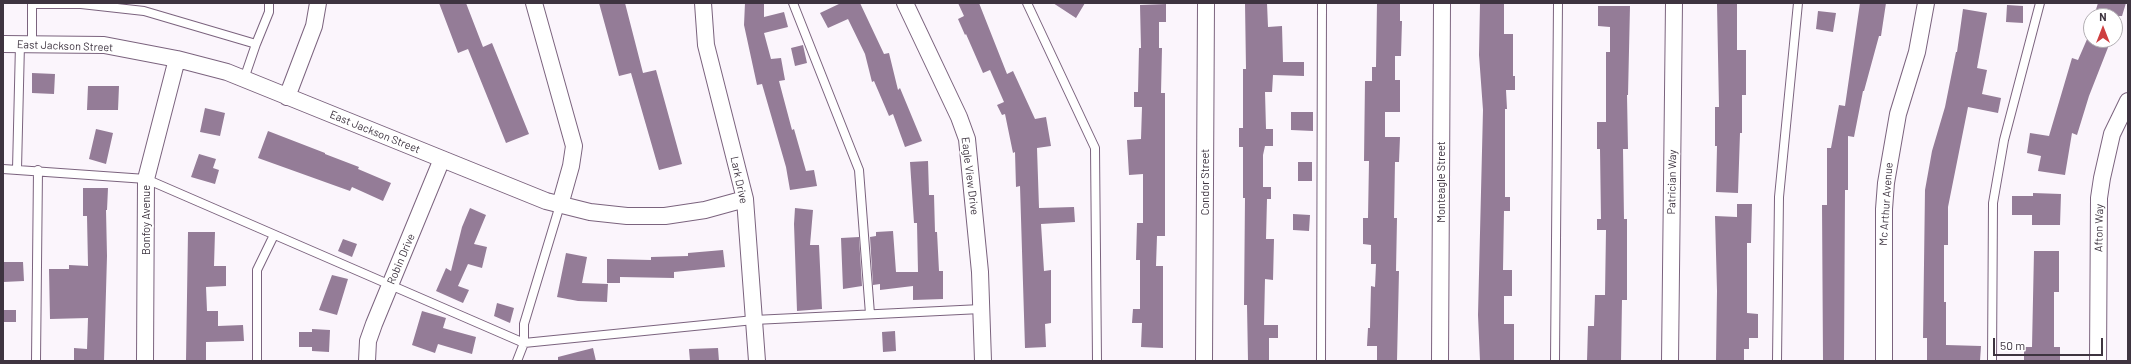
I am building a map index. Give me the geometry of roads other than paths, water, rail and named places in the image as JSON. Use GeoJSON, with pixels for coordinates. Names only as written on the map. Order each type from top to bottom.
{"type":"FeatureCollection","features":[{"type":"Feature","properties":{"kind":"street"},"geometry":{"type":"LineString","coordinates":[[287,96],[314,26],[318,3]]}},
{"type":"Feature","properties":{"kind":"street"},"geometry":{"type":"LineString","coordinates":[[534,3],[574,146],[571,166],[560,205]]}},
{"type":"Feature","properties":{"kind":"street","name":"Lark Drive"},"geometry":{"type":"LineString","coordinates":[[702,3],[706,45],[744,199],[757,361]]}},
{"type":"Feature","properties":{"kind":"street","name":"Eagle View Drive"},"geometry":{"type":"LineString","coordinates":[[905,3],[959,117],[967,139],[980,272],[982,361]]}},
{"type":"Feature","properties":{"kind":"street","name":"Condor Street"},"geometry":{"type":"LineString","coordinates":[[1204,361],[1206,3]]}},
{"type":"Feature","properties":{"kind":"street","name":"Monteagle Street"},"geometry":{"type":"LineString","coordinates":[[1440,361],[1442,3]]}},
{"type":"Feature","properties":{"kind":"street","name":"Patrician Way"},"geometry":{"type":"LineString","coordinates":[[1670,361],[1674,3]]}},
{"type":"Feature","properties":{"kind":"street","name":"Mc Arthur Avenue"},"geometry":{"type":"LineString","coordinates":[[1884,361],[1884,214],[1887,176],[1898,114],[1917,52],[1926,3]]}},
{"type":"Feature","properties":{"kind":"street","name":"East Jackson Street"},"geometry":{"type":"LineString","coordinates":[[3,44],[104,45],[177,59],[227,72],[546,201],[590,212],[620,215],[665,216],[705,210],[744,199]]}},
{"type":"Feature","properties":{"kind":"street","name":"Bonfoy Avenue"},"geometry":{"type":"LineString","coordinates":[[145,361],[146,179],[177,59]]}},
{"type":"Feature","properties":{"kind":"street","name":"Afton Way"},"geometry":{"type":"LineString","coordinates":[[2098,361],[2099,198],[2112,134],[2128,101]]}},
{"type":"Feature","properties":{"kind":"street","name":"Robin Drive"},"geometry":{"type":"LineString","coordinates":[[367,361],[368,341],[442,159]]}},
{"type":"Feature","properties":{"kind":"lane"},"geometry":{"type":"LineString","coordinates":[[244,79],[269,12],[269,3]]}},
{"type":"Feature","properties":{"kind":"lane"},"geometry":{"type":"LineString","coordinates":[[793,3],[859,170],[870,314]]}},
{"type":"Feature","properties":{"kind":"lane"},"geometry":{"type":"LineString","coordinates":[[1027,3],[1095,148],[1097,361]]}},
{"type":"Feature","properties":{"kind":"lane"},"geometry":{"type":"LineString","coordinates":[[1321,361],[1322,3]]}},
{"type":"Feature","properties":{"kind":"lane"},"geometry":{"type":"LineString","coordinates":[[1555,361],[1558,3]]}},
{"type":"Feature","properties":{"kind":"lane"},"geometry":{"type":"LineString","coordinates":[[1777,361],[1779,197],[1798,3]]}},
{"type":"Feature","properties":{"kind":"lane"},"geometry":{"type":"LineString","coordinates":[[1992,361],[1993,203],[2004,140],[2040,3]]}},
{"type":"Feature","properties":{"kind":"lane"},"geometry":{"type":"LineString","coordinates":[[17,169],[26,44],[32,4],[81,4],[144,11],[256,44]]}},
{"type":"Feature","properties":{"kind":"lane"},"geometry":{"type":"LineString","coordinates":[[3,168],[146,179],[524,343],[754,320],[981,309]]}},
{"type":"Feature","properties":{"kind":"lane"},"geometry":{"type":"LineString","coordinates":[[36,361],[38,170]]}},
{"type":"Feature","properties":{"kind":"lane"},"geometry":{"type":"LineString","coordinates":[[517,361],[524,343],[524,324],[560,205]]}},
{"type":"Feature","properties":{"kind":"lane"},"geometry":{"type":"LineString","coordinates":[[257,361],[257,270],[274,235]]}}]}
